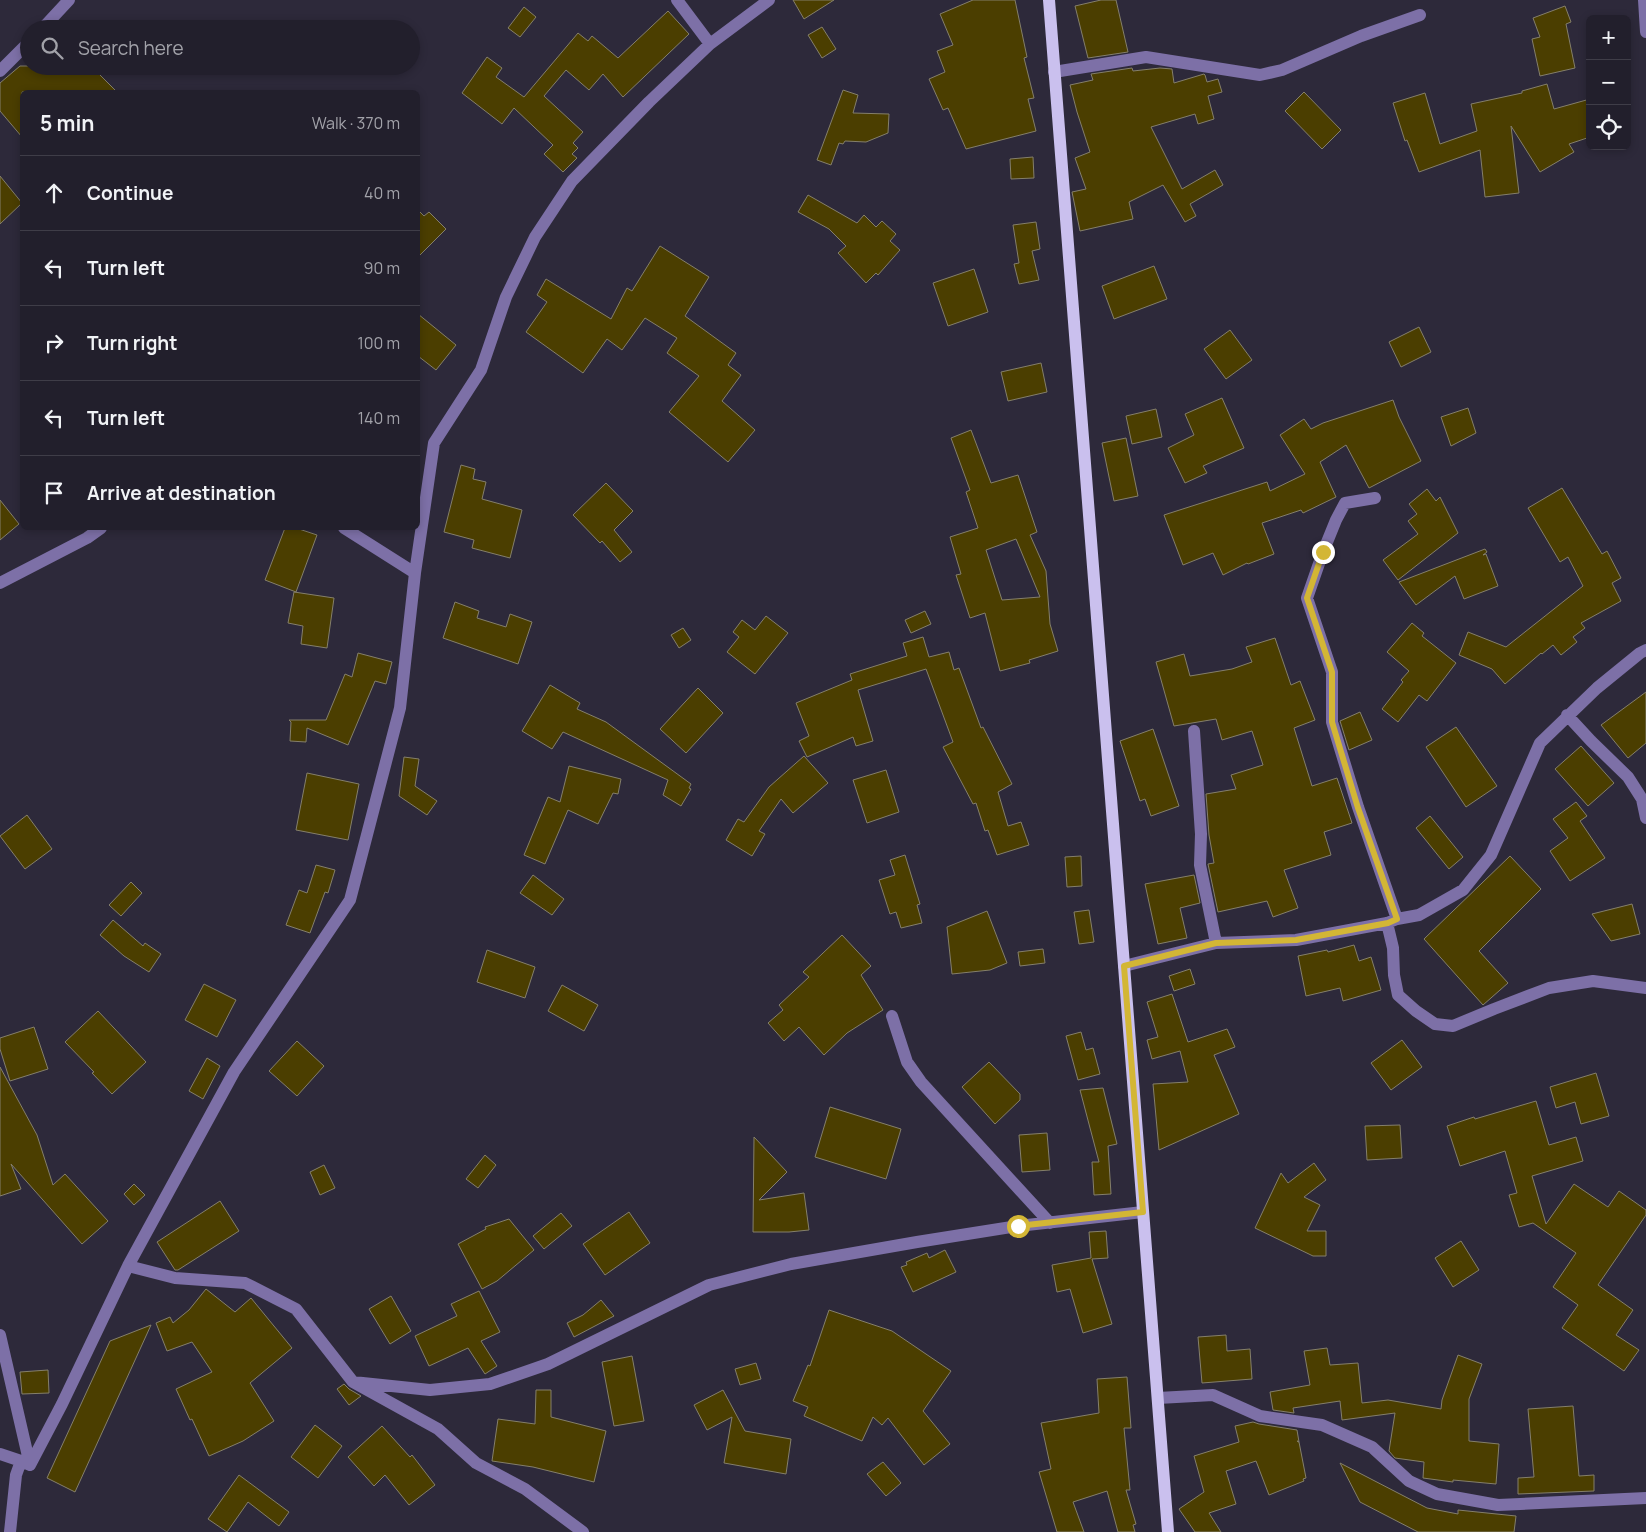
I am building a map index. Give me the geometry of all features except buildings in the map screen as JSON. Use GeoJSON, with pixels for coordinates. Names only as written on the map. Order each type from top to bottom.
{"type":"FeatureCollection","features":[{"type":"Feature","properties":{"kind":"main road"},"geometry":{"type":"LineString","coordinates":[[1049,0],[1168,1532]]}},
{"type":"Feature","properties":{"kind":"street"},"geometry":{"type":"LineString","coordinates":[[50,20],[69,0]]}},
{"type":"Feature","properties":{"kind":"street"},"geometry":{"type":"LineString","coordinates":[[677,0],[710,44]]}},
{"type":"Feature","properties":{"kind":"street"},"geometry":{"type":"LineString","coordinates":[[10,1532],[16,1475],[62,1404],[128,1266],[234,1072],[350,900],[400,708],[415,573],[434,443],[481,370],[506,297],[535,237],[572,181],[649,102],[710,44],[769,0]]}},
{"type":"Feature","properties":{"kind":"street"},"geometry":{"type":"LineString","coordinates":[[1644,0],[1646,32]]}},
{"type":"Feature","properties":{"kind":"street"},"geometry":{"type":"LineString","coordinates":[[1054,72],[1146,57],[1260,75],[1282,70],[1361,36],[1420,16]]}},
{"type":"Feature","properties":{"kind":"street"},"geometry":{"type":"LineString","coordinates":[[0,71],[20,51]]}},
{"type":"Feature","properties":{"kind":"street"},"geometry":{"type":"LineString","coordinates":[[1375,498],[1345,503],[1323,552],[1307,598],[1332,672],[1332,722],[1392,921],[1394,975],[1398,995],[1416,1012],[1435,1024],[1453,1026],[1548,988],[1593,981],[1646,988]]}},
{"type":"Feature","properties":{"kind":"street"},"geometry":{"type":"LineString","coordinates":[[0,583],[87,538],[98,530]]}},
{"type":"Feature","properties":{"kind":"street"},"geometry":{"type":"LineString","coordinates":[[347,530],[415,573]]}},
{"type":"Feature","properties":{"kind":"street"},"geometry":{"type":"LineString","coordinates":[[1124,966],[1216,943],[1296,940],[1419,915],[1463,890],[1491,855],[1540,743],[1597,688],[1646,650]]}},
{"type":"Feature","properties":{"kind":"street"},"geometry":{"type":"LineString","coordinates":[[1567,715],[1591,742],[1628,776],[1642,798],[1646,818]]}},
{"type":"Feature","properties":{"kind":"street"},"geometry":{"type":"LineString","coordinates":[[1194,731],[1201,834],[1200,865],[1216,943]]}},
{"type":"Feature","properties":{"kind":"street"},"geometry":{"type":"LineString","coordinates":[[892,1016],[908,1062],[921,1082],[1050,1223]]}},
{"type":"Feature","properties":{"kind":"street"},"geometry":{"type":"LineString","coordinates":[[353,1382],[430,1390],[490,1384],[548,1364],[709,1285],[791,1264],[1009,1228],[1143,1212]]}},
{"type":"Feature","properties":{"kind":"street"},"geometry":{"type":"LineString","coordinates":[[128,1266],[175,1278],[245,1283],[296,1309],[353,1382],[438,1429],[476,1463],[525,1489],[583,1532]]}},
{"type":"Feature","properties":{"kind":"street"},"geometry":{"type":"LineString","coordinates":[[0,1335],[25,1463]]}},
{"type":"Feature","properties":{"kind":"street"},"geometry":{"type":"LineString","coordinates":[[1158,1398],[1213,1395],[1260,1416],[1322,1425],[1372,1447],[1409,1481],[1437,1494],[1498,1505],[1646,1498]]}},
{"type":"Feature","properties":{"kind":"street"},"geometry":{"type":"LineString","coordinates":[[0,1454],[25,1463]]}},
{"type":"Feature","properties":{"kind":"route"},"geometry":{"type":"LineString","coordinates":[[1018,1226],[1143,1212],[1124,966],[1216,943],[1296,940],[1388,923],[1397,919],[1358,808],[1332,722],[1332,672],[1307,598],[1323,552]]}}]}
